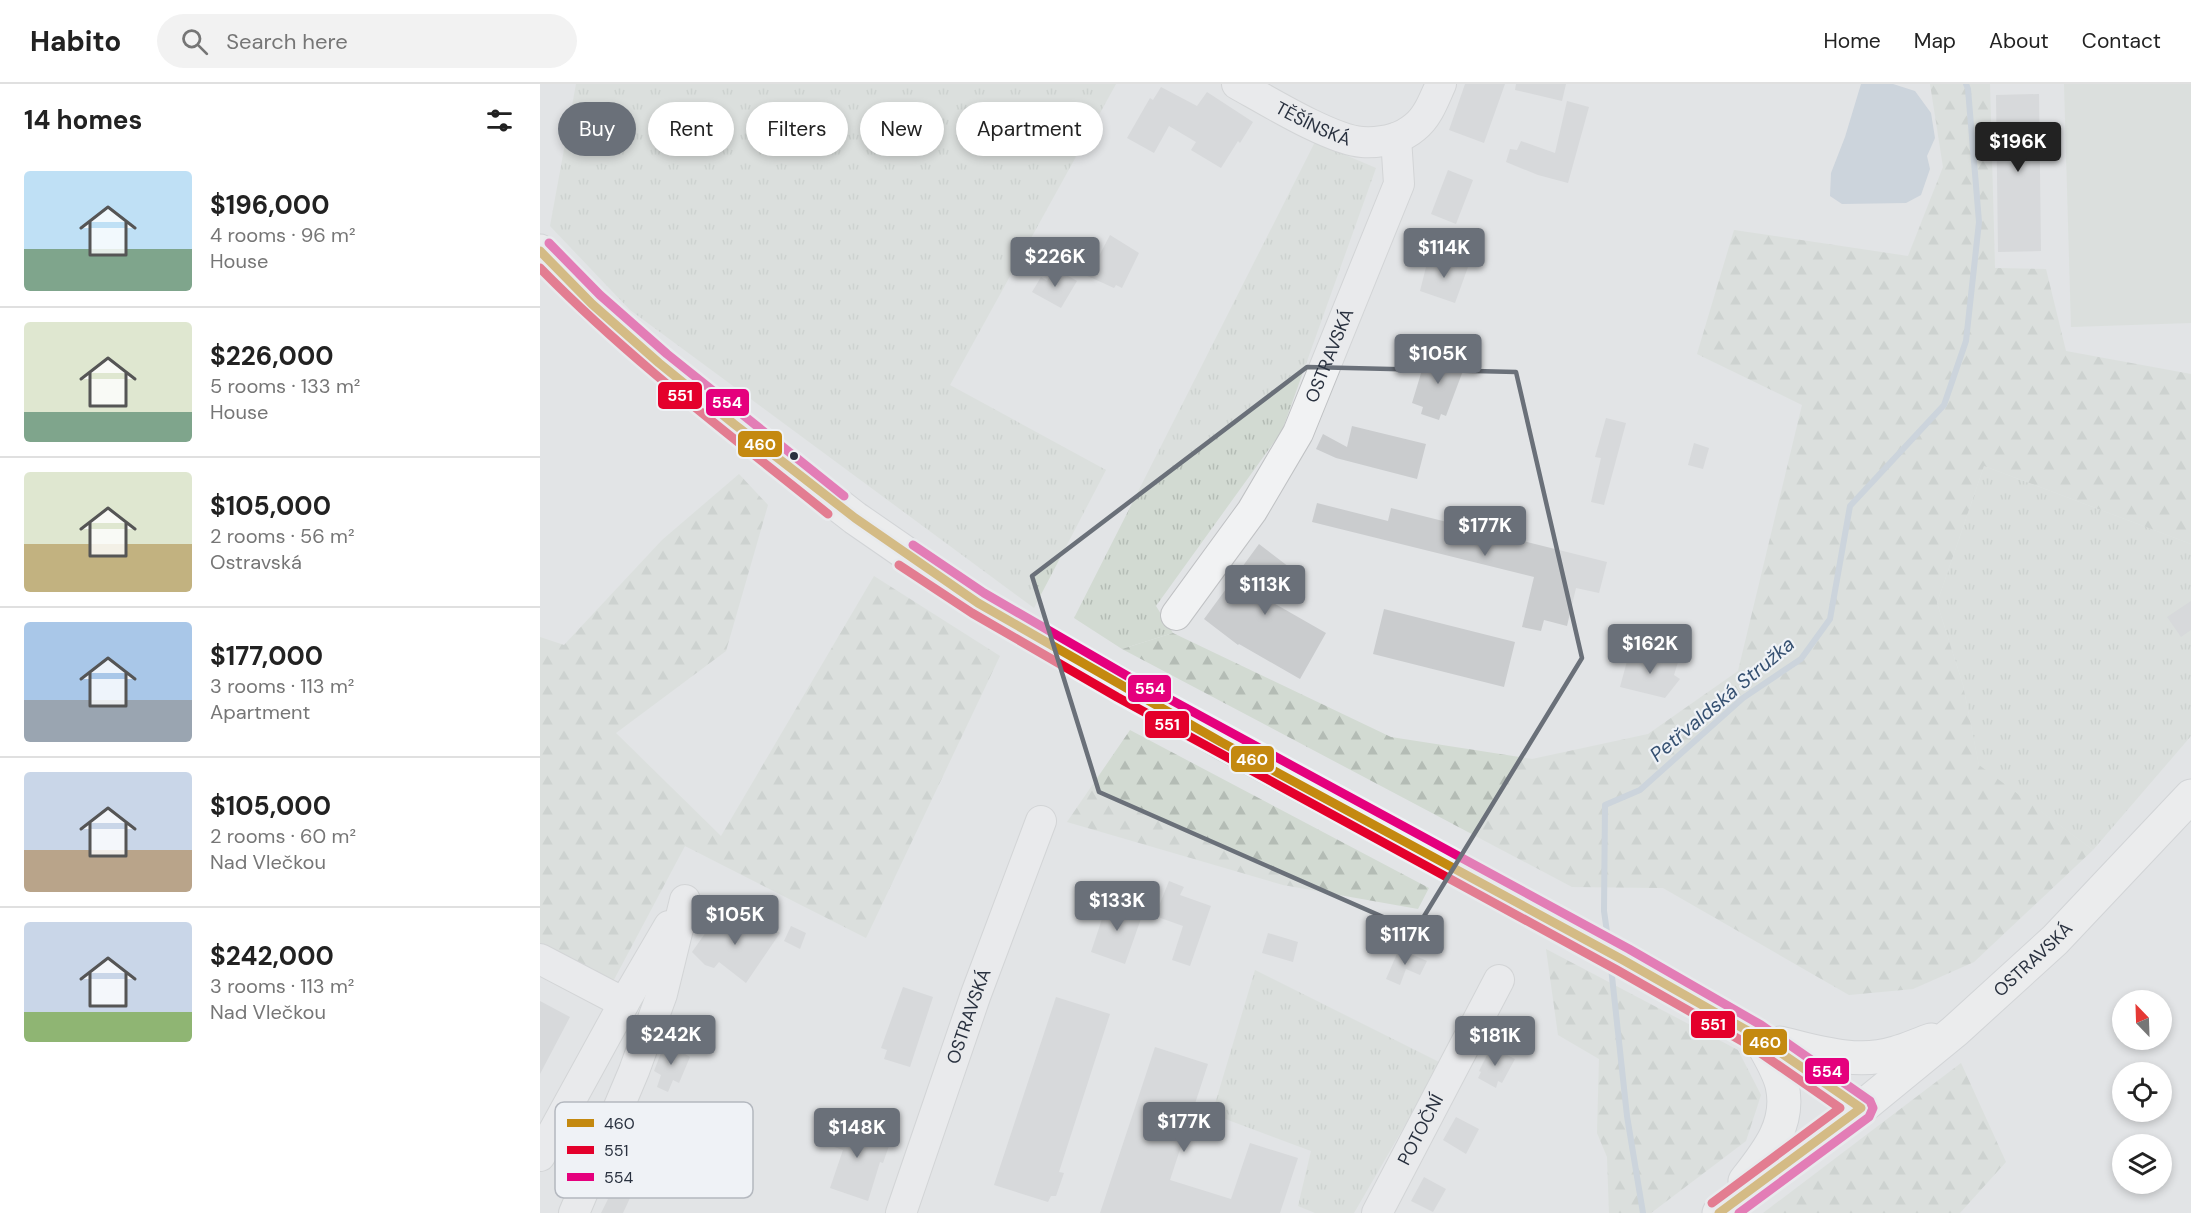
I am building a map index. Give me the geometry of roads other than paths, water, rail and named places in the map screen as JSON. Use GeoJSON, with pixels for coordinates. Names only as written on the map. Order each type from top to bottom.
{"type":"FeatureCollection","features":[{"type":"Feature","properties":{"kind":"main road"},"geometry":{"type":"LineString","coordinates":[[540,251],[592,304],[659,363],[809,484],[906,555],[1018,627],[1221,742],[1623,960],[1759,1037],[1861,1108]]}},
{"type":"Feature","properties":{"kind":"main road","name":"OSTRAVSKÁ"},"geometry":{"type":"LineString","coordinates":[[1720,1212],[1861,1108],[1955,1031],[2055,940],[2191,796]]}},
{"type":"Feature","properties":{"kind":"main road"},"geometry":{"type":"LineString","coordinates":[[1759,1037],[1833,1056],[1864,1059],[1894,1054],[1955,1031]]}},
{"type":"Feature","properties":{"kind":"main road"},"geometry":{"type":"LineString","coordinates":[[1720,1212],[1771,1147],[1780,1127],[1784,1102],[1782,1084],[1759,1037]]}},
{"type":"Feature","properties":{"kind":"street","name":"TĚŠÍNSKÁ"},"geometry":{"type":"LineString","coordinates":[[1237,84],[1309,123],[1338,135],[1360,142],[1379,142],[1396,138]]}},
{"type":"Feature","properties":{"kind":"street"},"geometry":{"type":"LineString","coordinates":[[1396,138],[1416,127],[1428,112],[1441,84]]}},
{"type":"Feature","properties":{"kind":"street","name":"OSTRAVSKÁ"},"geometry":{"type":"LineString","coordinates":[[1176,615],[1252,511],[1298,433],[1399,184],[1396,138]]}},
{"type":"Feature","properties":{"kind":"street","name":"OSTRAVSKÁ"},"geometry":{"type":"LineString","coordinates":[[901,1213],[976,994],[1041,821]]}},
{"type":"Feature","properties":{"kind":"street"},"geometry":{"type":"LineString","coordinates":[[570,1102],[624,1003],[685,900],[658,1005],[621,1102]]}},
{"type":"Feature","properties":{"kind":"street"},"geometry":{"type":"LineString","coordinates":[[540,959],[624,1003]]}},
{"type":"Feature","properties":{"kind":"street","name":"POTOČNÍ"},"geometry":{"type":"LineString","coordinates":[[1377,1213],[1499,980]]}},
{"type":"Feature","properties":{"kind":"street"},"geometry":{"type":"LineString","coordinates":[[540,1156],[555,1129]]}},
{"type":"Feature","properties":{"kind":"street"},"geometry":{"type":"LineString","coordinates":[[574,1213],[580,1198]]}},
{"type":"Feature","properties":{"kind":"water"},"geometry":{"type":"Polygon","coordinates":[[[1861,84],[1893,84],[1915,91],[1931,113],[1935,138],[1927,156],[1930,169],[1921,195],[1906,203],[1842,204],[1830,196],[1831,173],[1861,84]]]}},
{"type":"Feature","properties":{"kind":"waterway","name":"Petřvaldská Stružka"},"geometry":{"type":"LineString","coordinates":[[1608,939],[1604,911],[1605,805],[1640,790],[1743,698],[1801,659],[1830,619],[1850,506],[1944,405],[1966,341],[1979,222],[1966,84]]}},
{"type":"Feature","properties":{"kind":"waterway","name":"Petřvaldská Stružka"},"geometry":{"type":"LineString","coordinates":[[1611,967],[1627,1116],[1643,1213]]}}]}
